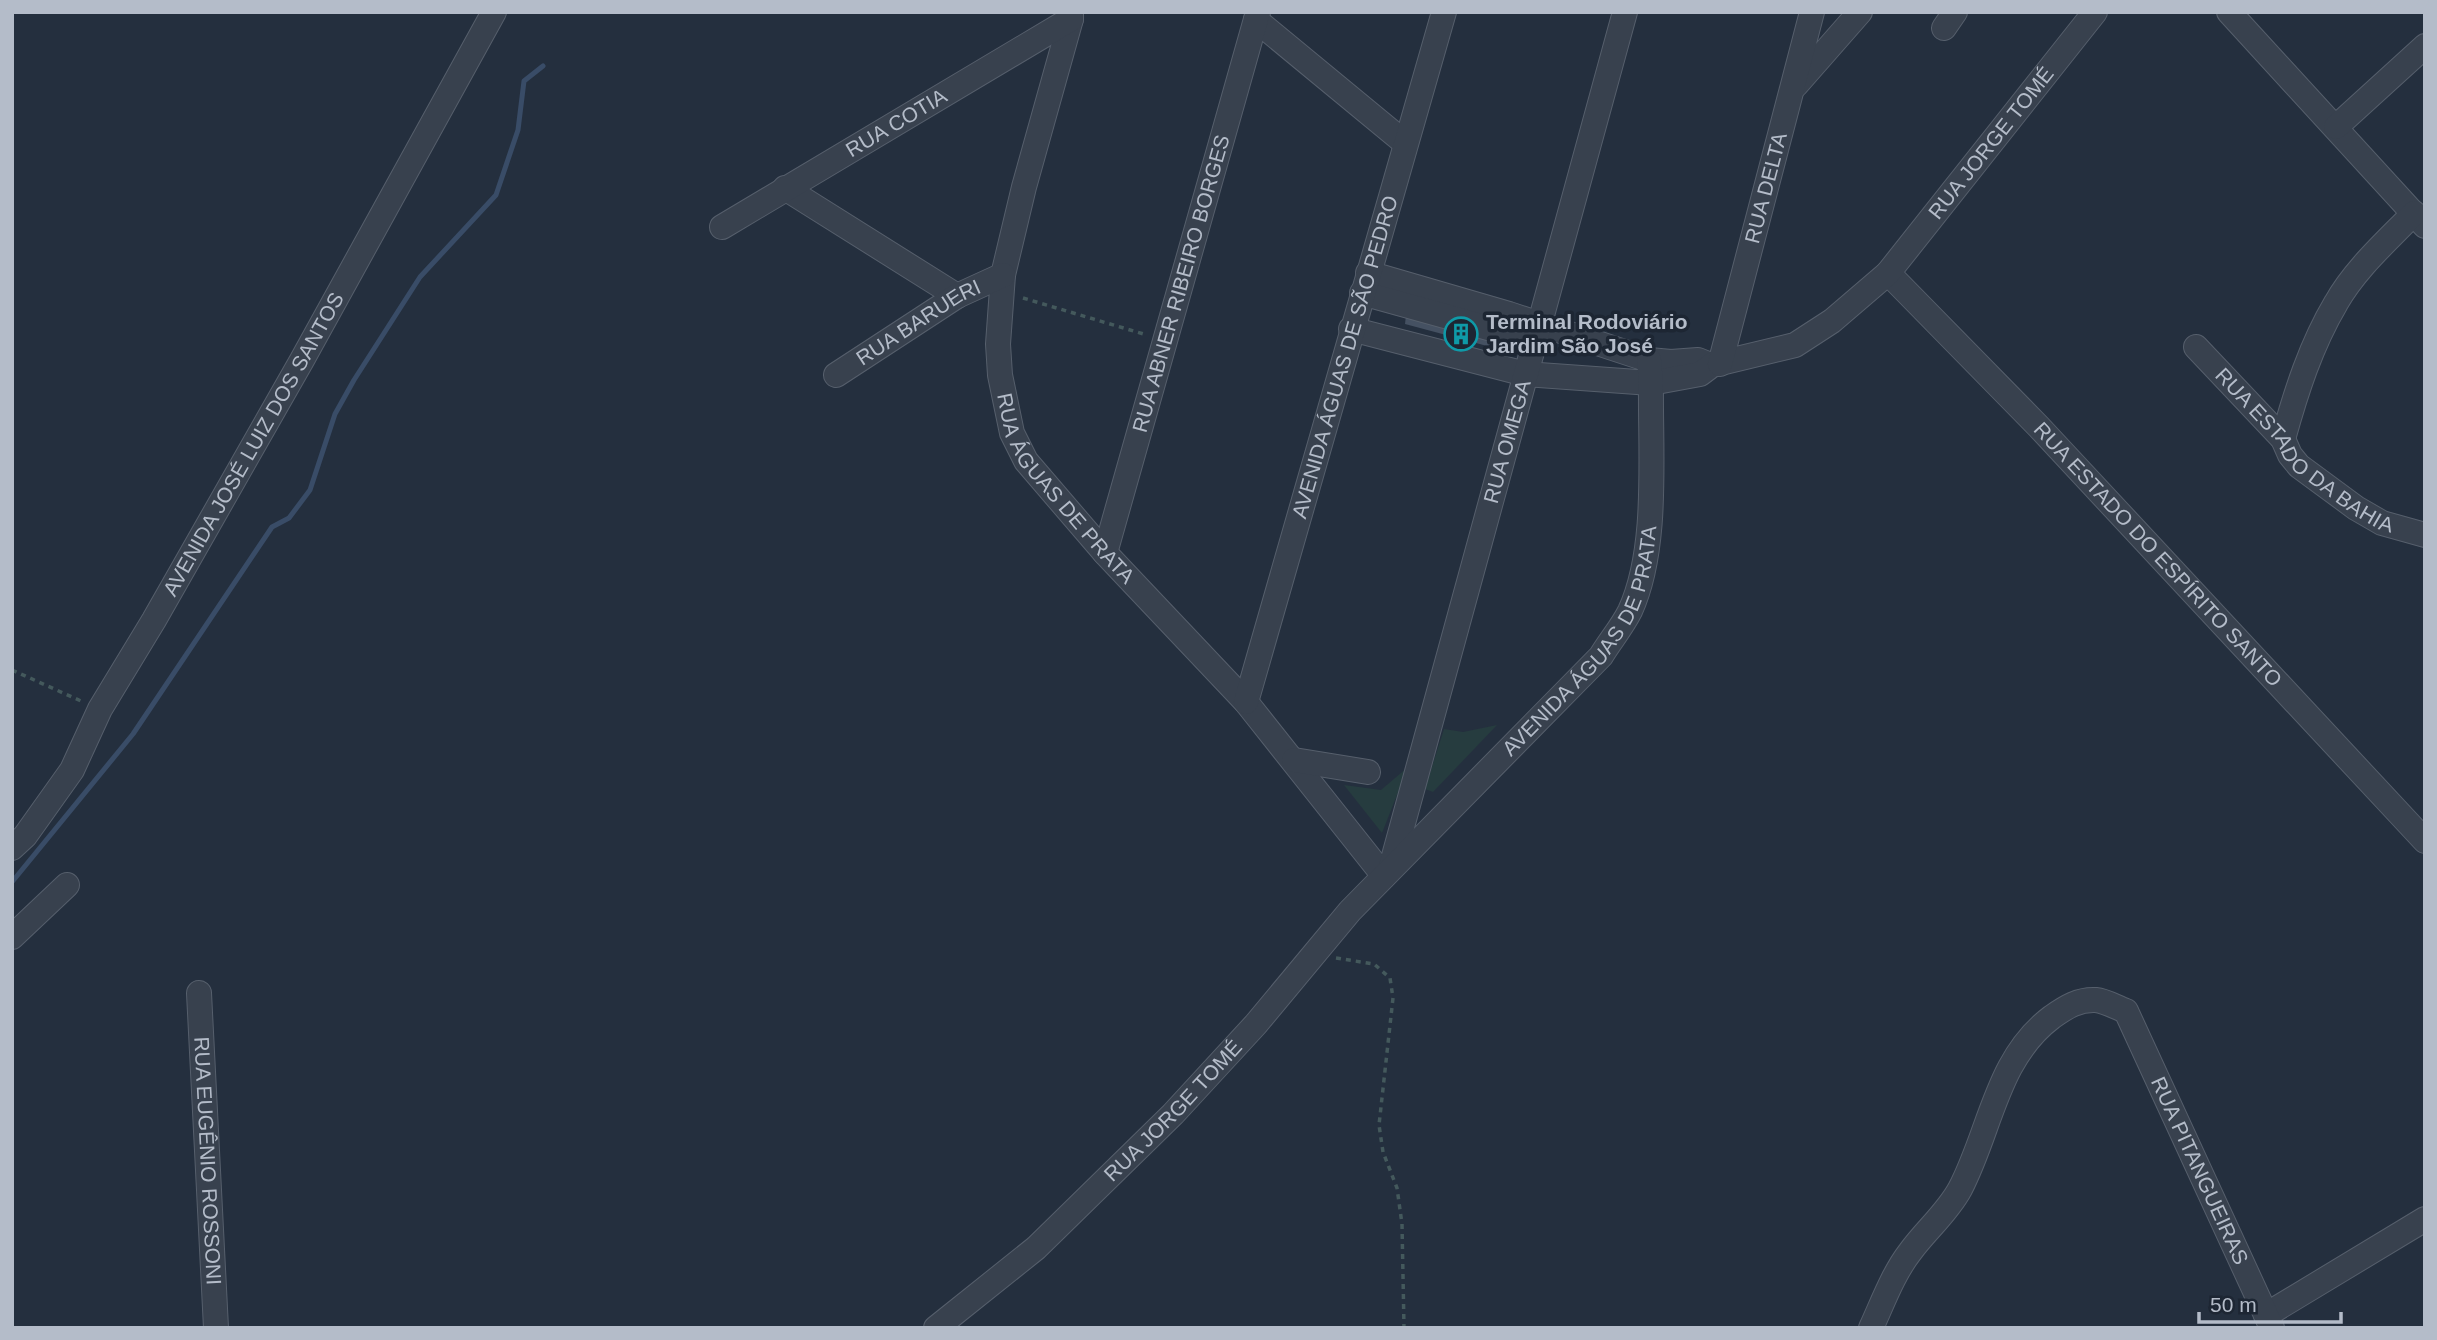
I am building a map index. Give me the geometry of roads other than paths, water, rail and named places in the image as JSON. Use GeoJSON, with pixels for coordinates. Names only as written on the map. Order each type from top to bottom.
{"type":"FeatureCollection","features":[{"type":"Feature","properties":{"kind":"street","name":"AVENIDA ÁGUAS DE SÃO PEDRO"},"geometry":{"type":"LineString","coordinates":[[1246,702],[1444,12]]}},
{"type":"Feature","properties":{"kind":"street","name":"RUA OMEGA"},"geometry":{"type":"LineString","coordinates":[[1387,874],[1625,12]]}},
{"type":"Feature","properties":{"kind":"street","name":"RUA DELTA"},"geometry":{"type":"LineString","coordinates":[[1716,365],[1812,12]]}},
{"type":"Feature","properties":{"kind":"street"},"geometry":{"type":"LineString","coordinates":[[1793,88],[1860,12]]}},
{"type":"Feature","properties":{"kind":"street","name":"RUA JORGE TOMÉ"},"geometry":{"type":"LineString","coordinates":[[1888,272],[2095,12]]}},
{"type":"Feature","properties":{"kind":"street"},"geometry":{"type":"LineString","coordinates":[[2229,12],[2419,219],[2359,271],[2336,302],[2309,356],[2283,439]]}},
{"type":"Feature","properties":{"kind":"street","name":"RUA COTIA"},"geometry":{"type":"LineString","coordinates":[[723,227],[1071,16]]}},
{"type":"Feature","properties":{"kind":"street","name":"RUA ÁGUAS DE PRATA"},"geometry":{"type":"LineString","coordinates":[[1071,16],[1024,187],[1002,283],[998,344],[1000,375],[1012,433],[1026,461],[1105,554],[1246,702],[1387,874]]}},
{"type":"Feature","properties":{"kind":"street"},"geometry":{"type":"LineString","coordinates":[[1257,16],[1405,143]]}},
{"type":"Feature","properties":{"kind":"street","name":"RUA ABNER RIBEIRO BORGES"},"geometry":{"type":"LineString","coordinates":[[1105,554],[1257,16]]}},
{"type":"Feature","properties":{"kind":"street","name":"AVENIDA JOSÉ LUIZ DOS SANTOS"},"geometry":{"type":"LineString","coordinates":[[12,848],[25,836],[72,770],[100,709],[302,360],[489,18]]}},
{"type":"Feature","properties":{"kind":"street"},"geometry":{"type":"LineString","coordinates":[[2336,127],[2425,46]]}},
{"type":"Feature","properties":{"kind":"street"},"geometry":{"type":"LineString","coordinates":[[785,188],[957,296]]}},
{"type":"Feature","properties":{"kind":"street"},"geometry":{"type":"LineString","coordinates":[[1359,302],[1532,351],[1650,371],[1700,374],[1716,365],[1795,345],[1832,321],[1888,272]]}},
{"type":"Feature","properties":{"kind":"street","name":"RUA ESTADO DO ESPÍRITO SANTO"},"geometry":{"type":"LineString","coordinates":[[1888,272],[2420,827]]}},
{"type":"Feature","properties":{"kind":"street","name":"RUA BARUERI"},"geometry":{"type":"LineString","coordinates":[[836,375],[957,296],[1002,283]]}},
{"type":"Feature","properties":{"kind":"street"},"geometry":{"type":"LineString","coordinates":[[1359,302],[1532,351],[1650,371]]}},
{"type":"Feature","properties":{"kind":"street","name":"RUA ESTADO DA BAHIA"},"geometry":{"type":"LineString","coordinates":[[2196,347],[2283,439],[2290,455],[2299,466],[2356,508],[2382,523],[2425,535]]}},
{"type":"Feature","properties":{"kind":"street","name":"AVENIDA ÁGUAS DE PRATA"},"geometry":{"type":"LineString","coordinates":[[1387,874],[1601,656],[1629,611],[1645,566],[1649,536],[1650,371]]}},
{"type":"Feature","properties":{"kind":"street"},"geometry":{"type":"LineString","coordinates":[[1294,760],[1368,772]]}},
{"type":"Feature","properties":{"kind":"street","name":"RUA JORGE TOMÉ"},"geometry":{"type":"LineString","coordinates":[[936,1328],[1036,1248],[1174,1114],[1256,1024],[1350,911],[1387,874]]}},
{"type":"Feature","properties":{"kind":"street"},"geometry":{"type":"LineString","coordinates":[[12,937],[67,885]]}},
{"type":"Feature","properties":{"kind":"street","name":"RUA EUGÊNIO ROSSONI"},"geometry":{"type":"LineString","coordinates":[[199,993],[216,1328]]}},
{"type":"Feature","properties":{"kind":"street","name":"RUA PITANGUEIRAS"},"geometry":{"type":"LineString","coordinates":[[1871,1328],[1900,1266],[1947,1209],[1972,1165],[2006,1073],[2019,1050],[2043,1024],[2066,1007],[2098,1000],[2126,1012],[2269,1322]]}},
{"type":"Feature","properties":{"kind":"street"},"geometry":{"type":"LineString","coordinates":[[2269,1322],[2425,1220]]}},
{"type":"Feature","properties":{"kind":"waterway"},"geometry":{"type":"LineString","coordinates":[[12,882],[133,734],[272,527],[289,518],[310,490],[335,414],[354,380],[420,277],[496,195],[518,130],[524,81],[543,66]]}},
{"type":"Feature","properties":{"kind":"place","name":"Terminal Rodoviário Jardim São José"},"geometry":{"type":"Point","coordinates":[1461,334]}}]}
